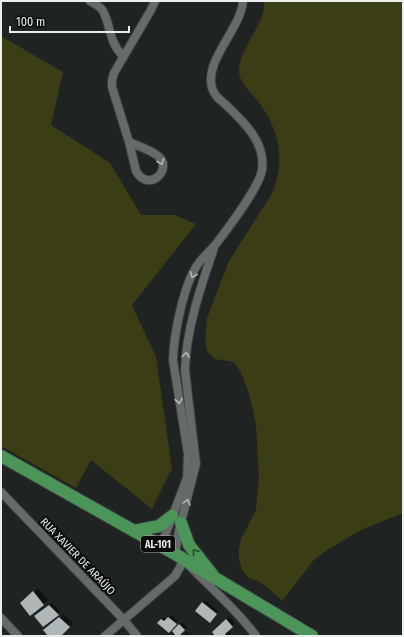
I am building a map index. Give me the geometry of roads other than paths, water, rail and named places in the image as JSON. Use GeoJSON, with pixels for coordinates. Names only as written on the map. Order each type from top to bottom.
{"type":"FeatureCollection","features":[{"type":"Feature","properties":{"kind":"main road","name":"AL-101"},"geometry":{"type":"LineString","coordinates":[[1,456],[161,546],[312,636]]}},
{"type":"Feature","properties":{"kind":"main road"},"geometry":{"type":"LineString","coordinates":[[134,531],[159,526],[177,519],[189,545],[215,578]]}},
{"type":"Feature","properties":{"kind":"street"},"geometry":{"type":"LineString","coordinates":[[90,1],[99,6],[103,11],[114,44],[123,56]]}},
{"type":"Feature","properties":{"kind":"street"},"geometry":{"type":"LineString","coordinates":[[129,142],[158,156],[163,164],[159,177],[151,181],[142,178],[136,171],[129,142],[112,87],[114,73],[155,1]]}},
{"type":"Feature","properties":{"kind":"street"},"geometry":{"type":"LineString","coordinates":[[105,636],[175,576],[180,557],[177,519],[187,478],[188,454],[176,388],[173,360],[180,312],[193,271],[216,243],[258,183],[262,169],[262,154],[257,141],[249,129],[218,98],[213,90],[210,80],[211,71],[237,20],[243,1]]}},
{"type":"Feature","properties":{"kind":"street"},"geometry":{"type":"LineString","coordinates":[[161,546],[177,519],[196,464],[185,370],[186,356],[193,318],[216,243]]}},
{"type":"Feature","properties":{"kind":"street","name":"RUA XAVIER DE ARAÚJO"},"geometry":{"type":"LineString","coordinates":[[1,492],[124,620],[137,636]]}},
{"type":"Feature","properties":{"kind":"street"},"geometry":{"type":"LineString","coordinates":[[180,557],[247,623],[256,636]]}},
{"type":"Feature","properties":{"kind":"street"},"geometry":{"type":"LineString","coordinates":[[1,618],[18,636]]}}]}
